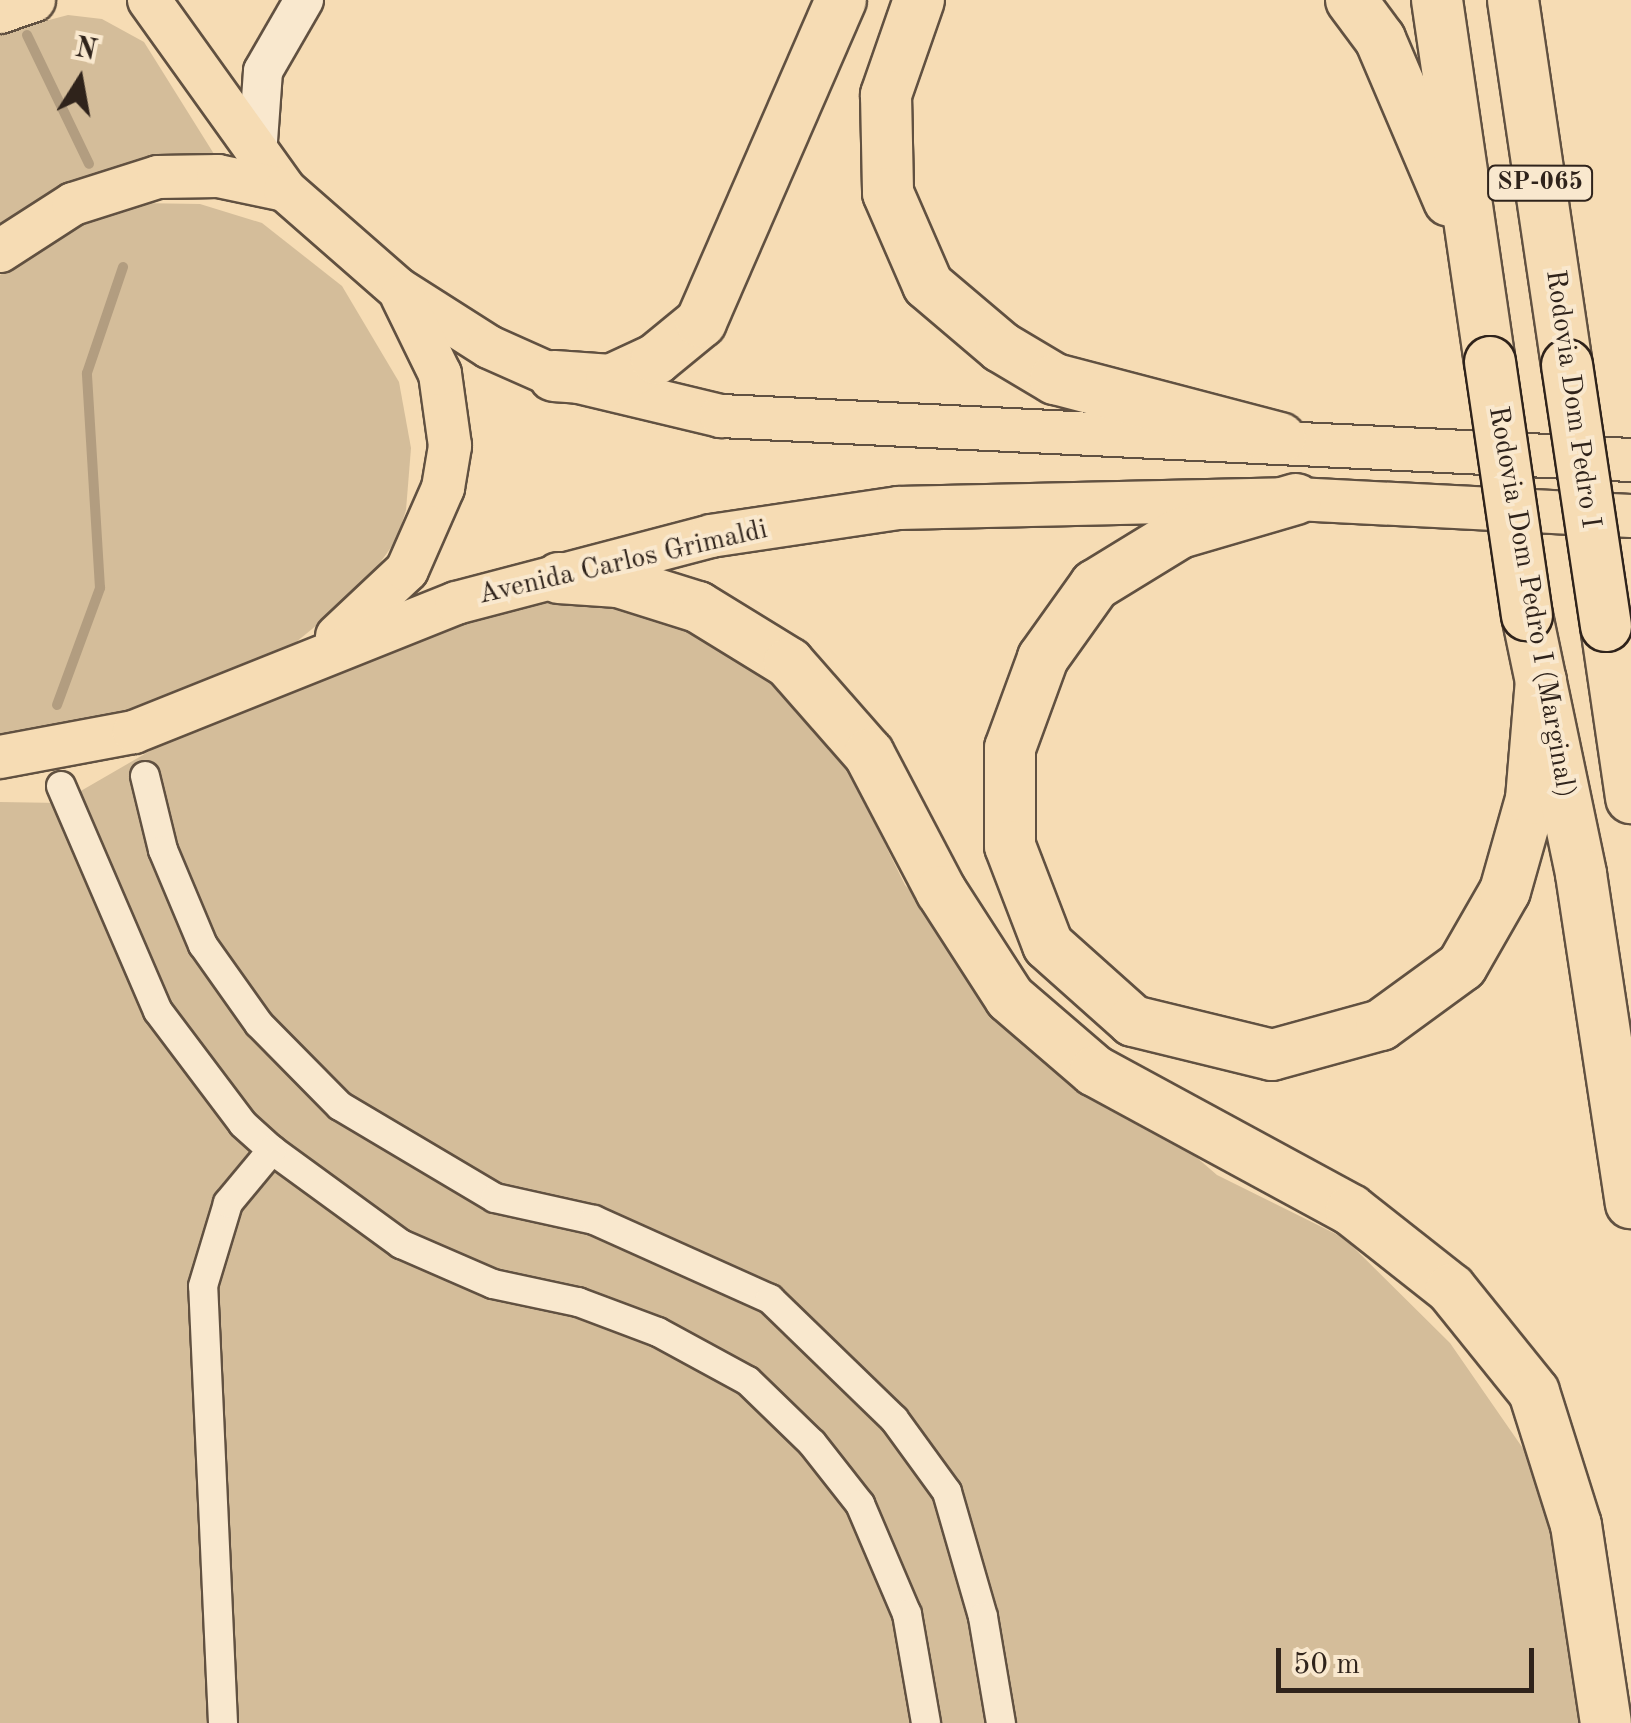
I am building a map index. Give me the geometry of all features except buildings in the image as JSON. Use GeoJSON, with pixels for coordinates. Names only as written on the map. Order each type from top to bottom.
{"type":"FeatureCollection","features":[{"type":"Feature","properties":{"kind":"highway"},"geometry":{"type":"LineString","coordinates":[[554,376],[611,380],[656,359],[700,322],[841,0]]}},
{"type":"Feature","properties":{"kind":"highway"},"geometry":{"type":"LineString","coordinates":[[919,0],[886,96],[888,193],[928,284],[1001,347],[1054,379],[1280,438]]}},
{"type":"Feature","properties":{"kind":"highway"},"geometry":{"type":"LineString","coordinates":[[1351,0],[1380,39],[1476,263]]}},
{"type":"Feature","properties":{"kind":"highway","name":"Rodovia Dom Pedro I (Marginal)"},"geometry":{"type":"LineString","coordinates":[[1438,0],[1528,615],[1581,874],[1631,1203]]}},
{"type":"Feature","properties":{"kind":"highway","name":"Rodovia Dom Pedro I"},"geometry":{"type":"LineString","coordinates":[[1514,0],[1631,798]]}},
{"type":"Feature","properties":{"kind":"highway"},"geometry":{"type":"LineString","coordinates":[[1296,499],[1180,533],[1095,585],[1043,658],[1010,748],[1010,846],[1048,945],[1133,1021],[1272,1055],[1381,1025],[1462,966],[1505,890],[1526,818],[1541,680]]}},
{"type":"Feature","properties":{"kind":"highway"},"geometry":{"type":"LineString","coordinates":[[559,578],[618,582],[698,607],[789,663],[869,754],[941,891],[1010,998],[1095,1070],[1351,1210],[1451,1288],[1534,1392],[1576,1525],[1606,1723]]}},
{"type":"Feature","properties":{"kind":"main road"},"geometry":{"type":"LineString","coordinates":[[0,12],[34,0]]}},
{"type":"Feature","properties":{"kind":"main road"},"geometry":{"type":"LineString","coordinates":[[150,0],[257,155],[286,190],[398,290],[554,376],[721,416],[1023,436],[1280,438],[1631,460]]}},
{"type":"Feature","properties":{"kind":"main road"},"geometry":{"type":"LineString","coordinates":[[0,251],[73,204],[158,177],[218,176],[286,190]]}},
{"type":"Feature","properties":{"kind":"main road"},"geometry":{"type":"LineString","coordinates":[[288,671],[380,604],[427,536],[443,488],[450,446],[440,374],[398,290]]}},
{"type":"Feature","properties":{"kind":"main road","name":"Avenida Carlos Grimaldi"},"geometry":{"type":"LineString","coordinates":[[0,757],[134,732],[456,603],[711,536],[898,508],[1296,499],[1631,516]]}},
{"type":"Feature","properties":{"kind":"street"},"geometry":{"type":"LineString","coordinates":[[257,155],[263,71],[304,0]]}},
{"type":"Feature","properties":{"kind":"street"},"geometry":{"type":"LineString","coordinates":[[146,776],[163,850],[203,945],[258,1024],[340,1106],[495,1198],[594,1220],[770,1299],[894,1418],[947,1492],[983,1617],[1001,1723]]}},
{"type":"Feature","properties":{"kind":"street"},"geometry":{"type":"LineString","coordinates":[[62,786],[158,1011],[243,1124],[272,1150],[401,1244],[493,1284],[578,1302],[658,1332],[748,1382],[860,1504],[907,1614],[926,1723]]}},
{"type":"Feature","properties":{"kind":"street"},"geometry":{"type":"LineString","coordinates":[[223,1723],[203,1286],[228,1203],[272,1150]]}},
{"type":"Feature","properties":{"kind":"shaded area"},"geometry":{"type":"Polygon","coordinates":[[[68,15],[102,19],[144,42],[219,162],[0,236],[0,33],[68,15]]]}},
{"type":"Feature","properties":{"kind":"shaded area"},"geometry":{"type":"Polygon","coordinates":[[[139,203],[200,204],[262,223],[342,286],[399,382],[411,448],[406,510],[397,539],[362,588],[284,652],[155,703],[0,740],[0,275],[82,220],[139,203]]]}},
{"type":"Feature","properties":{"kind":"shaded area"},"geometry":{"type":"Polygon","coordinates":[[[618,582],[744,647],[847,767],[905,885],[1010,997],[1217,1175],[1344,1238],[1450,1343],[1576,1525],[1608,1723],[0,1723],[0,802],[60,803],[288,671],[618,582]]]}},
{"type":"Feature","properties":{"kind":"waterway"},"geometry":{"type":"LineString","coordinates":[[27,35],[89,164]]}},
{"type":"Feature","properties":{"kind":"waterway"},"geometry":{"type":"LineString","coordinates":[[57,705],[100,588],[87,373],[123,267]]}}]}
